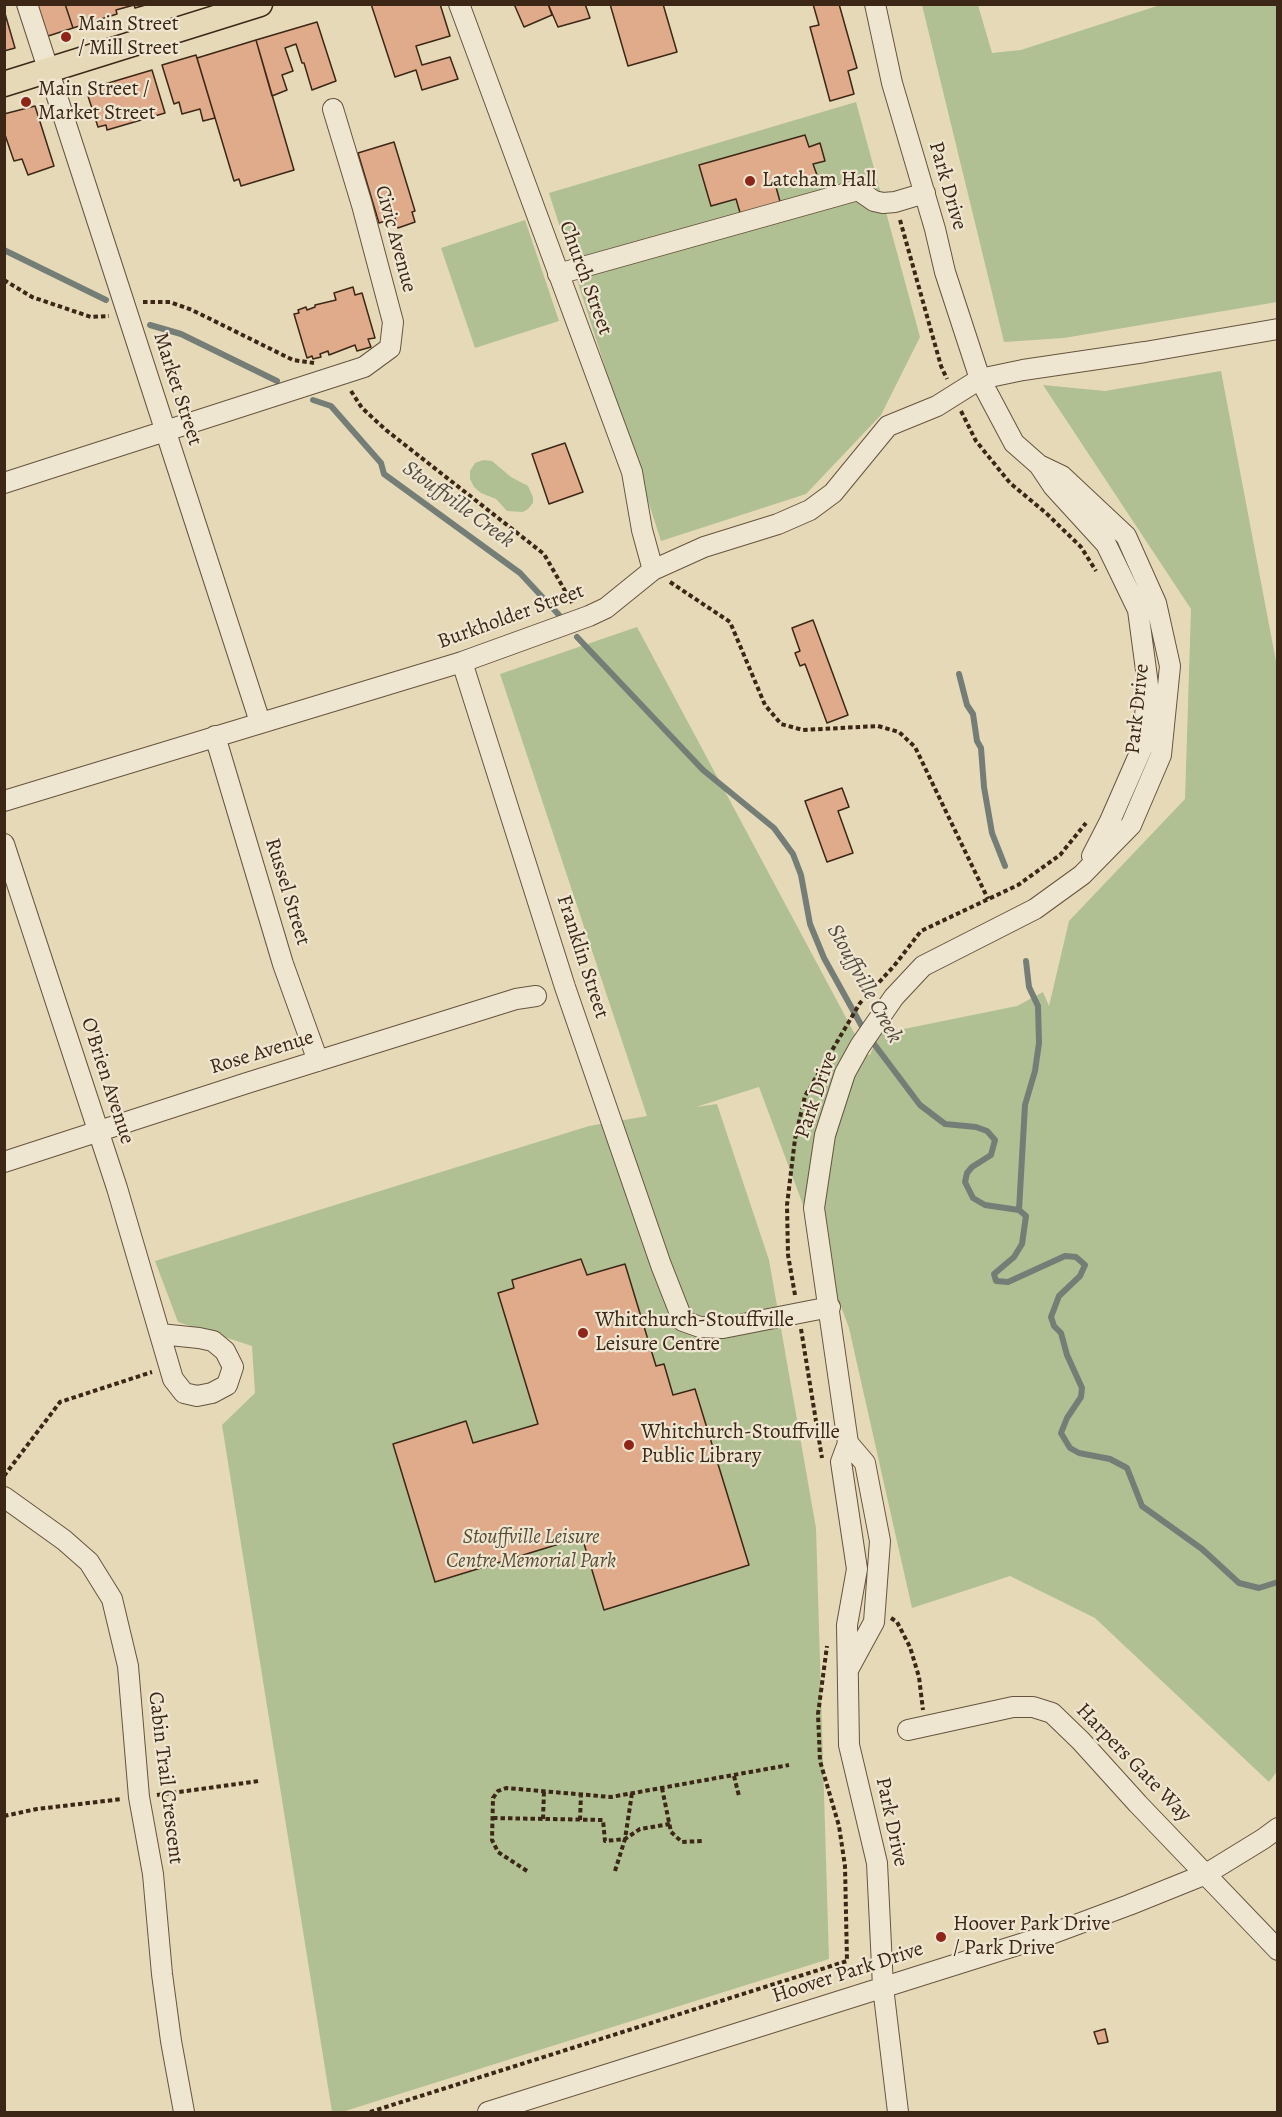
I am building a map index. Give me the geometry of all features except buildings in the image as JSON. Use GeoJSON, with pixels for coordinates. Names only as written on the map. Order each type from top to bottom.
{"type":"FeatureCollection","features":[{"type":"Feature","properties":{"kind":"main road"},"geometry":{"type":"LineString","coordinates":[[4,84],[260,4]]}},
{"type":"Feature","properties":{"kind":"street","name":"Market Street"},"geometry":{"type":"LineString","coordinates":[[27,4],[260,722]]}},
{"type":"Feature","properties":{"kind":"street","name":"Church Street"},"geometry":{"type":"LineString","coordinates":[[459,4],[632,472],[642,530],[653,570]]}},
{"type":"Feature","properties":{"kind":"street","name":"Park Drive"},"geometry":{"type":"LineString","coordinates":[[875,4],[892,83],[925,193],[945,272],[980,379],[1014,443],[1039,465],[1062,476],[1126,536],[1156,603],[1170,666],[1161,755],[1131,825],[1082,875],[1035,909],[923,966],[894,997],[860,1046],[845,1073],[825,1135],[814,1208],[848,1443],[841,1462],[857,1569],[847,1625],[849,1745],[877,1863],[883,1987],[898,2112]]}},
{"type":"Feature","properties":{"kind":"street","name":"Civic Avenue"},"geometry":{"type":"LineString","coordinates":[[4,483],[360,368],[390,348],[393,322],[362,205],[333,109]]}},
{"type":"Feature","properties":{"kind":"street"},"geometry":{"type":"LineString","coordinates":[[558,274],[858,190],[874,201],[895,202],[925,193]]}},
{"type":"Feature","properties":{"kind":"street"},"geometry":{"type":"LineString","coordinates":[[980,379],[1278,329]]}},
{"type":"Feature","properties":{"kind":"street","name":"Burkholder Street"},"geometry":{"type":"LineString","coordinates":[[4,801],[462,662],[597,612],[653,570],[704,548],[778,524],[810,510],[832,493],[888,426],[937,406],[980,379]]}},
{"type":"Feature","properties":{"kind":"street","name":"Franklin Street"},"geometry":{"type":"LineString","coordinates":[[462,662],[565,987],[661,1265],[683,1321],[700,1326],[723,1328],[798,1313]]}},
{"type":"Feature","properties":{"kind":"street","name":"Russel Street"},"geometry":{"type":"LineString","coordinates":[[214,736],[283,964],[318,1061]]}},
{"type":"Feature","properties":{"kind":"street","name":"O'Brien Avenue"},"geometry":{"type":"LineString","coordinates":[[4,844],[98,1131],[173,1379],[184,1393],[196,1396],[212,1393],[227,1384],[233,1367],[225,1351],[213,1341],[160,1334]]}},
{"type":"Feature","properties":{"kind":"street","name":"Rose Avenue"},"geometry":{"type":"LineString","coordinates":[[4,1162],[516,999],[536,996]]}},
{"type":"Feature","properties":{"kind":"street"},"geometry":{"type":"LineString","coordinates":[[798,1313],[830,1307]]}},
{"type":"Feature","properties":{"kind":"street","name":"Park Drive"},"geometry":{"type":"LineString","coordinates":[[848,1443],[865,1463],[880,1541],[874,1622],[849,1668]]}},
{"type":"Feature","properties":{"kind":"street","name":"Cabin Trail Crescent"},"geometry":{"type":"LineString","coordinates":[[4,1497],[64,1540],[89,1562],[112,1599],[128,1666],[139,1797],[153,1874],[162,1974],[184,2112]]}},
{"type":"Feature","properties":{"kind":"street","name":"Harpers Gate Way"},"geometry":{"type":"LineString","coordinates":[[917,1728],[1013,1707],[1034,1707],[1052,1713],[1278,1950]]}},
{"type":"Feature","properties":{"kind":"street","name":"Hoover Park Drive"},"geometry":{"type":"LineString","coordinates":[[488,2112],[1043,1937],[1206,1874],[1278,1828]]}},
{"type":"Feature","properties":{"kind":"path"},"geometry":{"type":"LineString","coordinates":[[895,202],[941,366],[976,441],[1010,483],[1081,548],[1098,574]]}},
{"type":"Feature","properties":{"kind":"path"},"geometry":{"type":"LineString","coordinates":[[653,570],[730,622],[765,705],[781,724],[803,730],[878,726],[898,732],[907,739],[915,747],[988,899]]}},
{"type":"Feature","properties":{"kind":"path"},"geometry":{"type":"LineString","coordinates":[[824,1469],[788,1255],[787,1205],[795,1139],[805,1096],[860,1003],[894,966],[921,931],[1018,885],[1060,855],[1089,820]]}},
{"type":"Feature","properties":{"kind":"path"},"geometry":{"type":"LineString","coordinates":[[4,1476],[60,1401],[170,1366]]}},
{"type":"Feature","properties":{"kind":"path"},"geometry":{"type":"LineString","coordinates":[[874,1615],[891,1618],[897,1622],[910,1647],[919,1677],[917,1728]]}},
{"type":"Feature","properties":{"kind":"path"},"geometry":{"type":"LineString","coordinates":[[370,2112],[847,1961],[845,1866],[839,1826],[820,1761],[818,1714],[828,1641]]}},
{"type":"Feature","properties":{"kind":"path"},"geometry":{"type":"LineString","coordinates":[[527,1871],[498,1852],[492,1840],[493,1798],[498,1791],[506,1788],[611,1797],[789,1765]]}},
{"type":"Feature","properties":{"kind":"path"},"geometry":{"type":"LineString","coordinates":[[734,1776],[739,1796]]}},
{"type":"Feature","properties":{"kind":"path"},"geometry":{"type":"LineString","coordinates":[[663,1788],[671,1832],[682,1842],[702,1842]]}},
{"type":"Feature","properties":{"kind":"path"},"geometry":{"type":"LineString","coordinates":[[543,1819],[544,1791]]}},
{"type":"Feature","properties":{"kind":"path"},"geometry":{"type":"LineString","coordinates":[[615,1871],[625,1839],[632,1793]]}},
{"type":"Feature","properties":{"kind":"path"},"geometry":{"type":"LineString","coordinates":[[580,1794],[580,1820]]}},
{"type":"Feature","properties":{"kind":"path"},"geometry":{"type":"LineString","coordinates":[[493,1818],[603,1820],[605,1841],[625,1839],[640,1829],[670,1824]]}},
{"type":"Feature","properties":{"kind":"green space"},"geometry":{"type":"Polygon","coordinates":[[[922,5],[978,5],[992,53],[1021,50],[1160,5],[1277,5],[1277,302],[1064,338],[1004,342],[922,5]]]}},
{"type":"Feature","properties":{"kind":"green space"},"geometry":{"type":"Polygon","coordinates":[[[856,102],[920,337],[881,415],[806,494],[661,541],[549,193],[856,102]]]}},
{"type":"Feature","properties":{"kind":"green space"},"geometry":{"type":"Polygon","coordinates":[[[525,220],[559,321],[475,348],[441,248],[525,220]]]}},
{"type":"Feature","properties":{"kind":"green space","name":"Stouffville Leisure Centre Memorial Park"},"geometry":{"type":"Polygon","coordinates":[[[1221,371],[1278,672],[1278,1770],[1269,1782],[1095,1618],[1010,1576],[912,1608],[849,1328],[759,1087],[696,1107],[717,1104],[769,1260],[816,1528],[829,1959],[342,2112],[332,2112],[222,1425],[255,1393],[252,1346],[178,1322],[155,1261],[589,1126],[647,1116],[500,674],[637,627],[866,1055],[870,1055],[879,1034],[1017,1006],[1043,992],[1049,1006],[1069,921],[1185,799],[1191,609],[1043,385],[1105,391],[1221,371]]]}},
{"type":"Feature","properties":{"kind":"green space"},"geometry":{"type":"Polygon","coordinates":[[[483,460],[492,461],[511,477],[528,486],[533,503],[528,509],[523,512],[507,511],[496,499],[481,493],[474,487],[470,479],[470,471],[475,463],[483,460]]]}},
{"type":"Feature","properties":{"kind":"waterway","name":"Stouffville Creek"},"geometry":{"type":"LineString","coordinates":[[4,250],[106,300]]}},
{"type":"Feature","properties":{"kind":"waterway","name":"Stouffville Creek"},"geometry":{"type":"LineString","coordinates":[[150,325],[181,334],[277,381]]}},
{"type":"Feature","properties":{"kind":"waterway","name":"Stouffville Creek"},"geometry":{"type":"LineString","coordinates":[[313,400],[331,406],[381,463],[384,474],[520,573],[559,615]]}},
{"type":"Feature","properties":{"kind":"waterway","name":"Stouffville Creek"},"geometry":{"type":"LineString","coordinates":[[577,637],[703,770],[774,828],[793,854],[801,875],[810,924],[824,958],[865,1032],[920,1105],[945,1124],[976,1127],[987,1131],[995,1140],[991,1155],[972,1167],[967,1173],[965,1182],[973,1198],[985,1205],[1019,1210],[1026,1216],[1022,1244],[1014,1257],[994,1274],[996,1281],[1008,1282],[1065,1256],[1076,1257],[1085,1265],[1080,1276],[1059,1296],[1051,1317],[1054,1326],[1061,1333],[1067,1355],[1082,1388],[1081,1397],[1067,1418],[1061,1433],[1070,1448],[1079,1453],[1110,1459],[1127,1468],[1142,1506],[1202,1549],[1239,1583],[1259,1588],[1278,1582]]}},
{"type":"Feature","properties":{"kind":"waterway"},"geometry":{"type":"LineString","coordinates":[[959,674],[967,705],[973,714],[977,741],[981,748],[984,787],[992,833],[1005,866]]}},
{"type":"Feature","properties":{"kind":"waterway"},"geometry":{"type":"LineString","coordinates":[[1019,1210],[1025,1105],[1035,1071],[1039,1043],[1038,1006],[1029,987],[1026,961]]}},
{"type":"Feature","properties":{"kind":"place","name":"Main Street / Mill Street"},"geometry":{"type":"Point","coordinates":[66,37]}},
{"type":"Feature","properties":{"kind":"place","name":"Main Street / Market Street"},"geometry":{"type":"Point","coordinates":[26,102]}},
{"type":"Feature","properties":{"kind":"place","name":"Latcham Hall"},"geometry":{"type":"Point","coordinates":[750,181]}},
{"type":"Feature","properties":{"kind":"place","name":"Whitchurch-Stouffville Leisure Centre"},"geometry":{"type":"Point","coordinates":[583,1333]}},
{"type":"Feature","properties":{"kind":"place","name":"Whitchurch-Stouffville Public Library"},"geometry":{"type":"Point","coordinates":[629,1445]}},
{"type":"Feature","properties":{"kind":"place","name":"Hoover Park Drive / Park Drive"},"geometry":{"type":"Point","coordinates":[941,1937]}}]}
